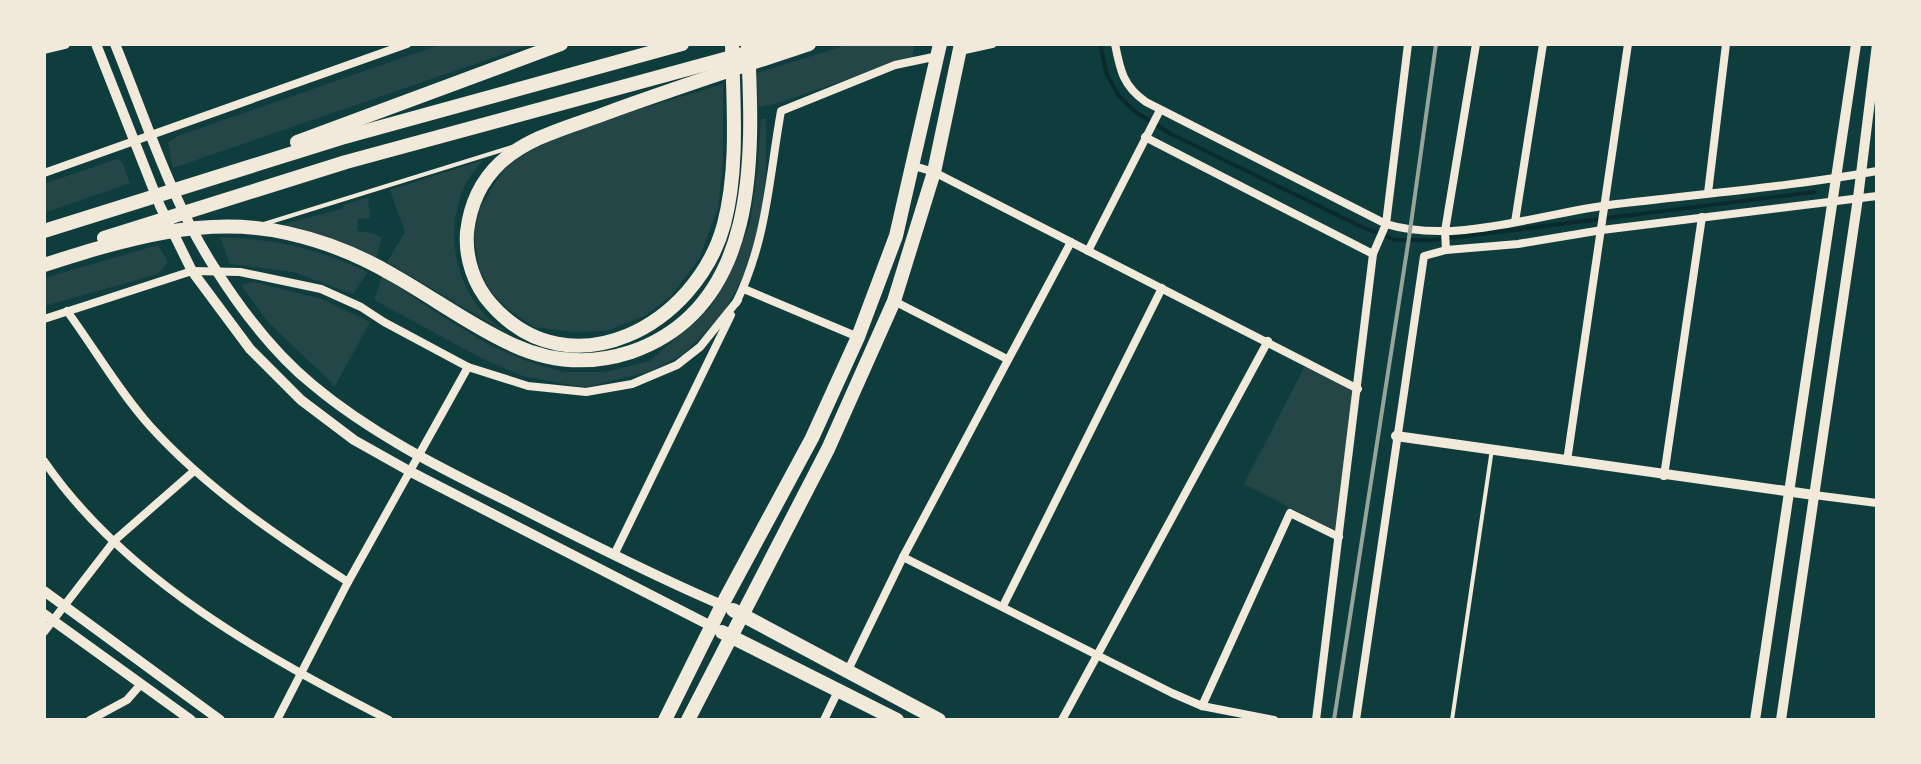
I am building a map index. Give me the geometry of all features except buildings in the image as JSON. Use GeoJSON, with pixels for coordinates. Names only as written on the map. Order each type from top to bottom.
{"type":"FeatureCollection","features":[{"type":"Feature","properties":{"kind":"highway"},"geometry":{"type":"LineString","coordinates":[[192,181],[476,99],[682,44]]}},
{"type":"Feature","properties":{"kind":"highway"},"geometry":{"type":"LineString","coordinates":[[697,73],[541,137],[500,163],[486,178],[469,218],[469,260],[486,298],[512,324],[549,341],[601,343],[652,324],[695,285],[724,226],[733,165],[732,44]]}},
{"type":"Feature","properties":{"kind":"highway"},"geometry":{"type":"LineString","coordinates":[[44,257],[140,232],[208,226],[253,227],[287,232],[355,256],[392,274],[488,333],[540,355],[565,361],[591,361],[641,348],[683,322],[701,305],[717,283],[731,253],[741,223],[747,189],[751,110],[748,44]]}},
{"type":"Feature","properties":{"kind":"highway"},"geometry":{"type":"LineString","coordinates":[[44,265],[204,206],[375,153],[697,73],[776,48],[809,44]]}},
{"type":"Feature","properties":{"kind":"highway"},"geometry":{"type":"LineString","coordinates":[[44,231],[192,181],[561,45]]}},
{"type":"Feature","properties":{"kind":"highway"},"geometry":{"type":"LineString","coordinates":[[688,720],[822,462],[894,301],[934,172],[960,48]]}},
{"type":"Feature","properties":{"kind":"highway"},"geometry":{"type":"LineString","coordinates":[[665,720],[722,605],[812,438],[858,337],[896,236],[939,50]]}},
{"type":"Feature","properties":{"kind":"highway"},"geometry":{"type":"LineString","coordinates":[[722,605],[939,720]]}},
{"type":"Feature","properties":{"kind":"highway"},"geometry":{"type":"LineString","coordinates":[[713,627],[897,720]]}},
{"type":"Feature","properties":{"kind":"street"},"geometry":{"type":"LineString","coordinates":[[44,49],[65,44]]}},
{"type":"Feature","properties":{"kind":"street"},"geometry":{"type":"LineString","coordinates":[[96,44],[160,206],[192,271],[250,349],[301,400],[354,440],[411,472],[713,627]]}},
{"type":"Feature","properties":{"kind":"street"},"geometry":{"type":"LineString","coordinates":[[115,44],[178,203],[216,271],[262,334],[311,384],[363,422],[420,457],[614,555],[722,605]]}},
{"type":"Feature","properties":{"kind":"street"},"geometry":{"type":"LineString","coordinates":[[44,173],[407,44]]}},
{"type":"Feature","properties":{"kind":"street"},"geometry":{"type":"LineString","coordinates":[[960,48],[992,44]]}},
{"type":"Feature","properties":{"kind":"street"},"geometry":{"type":"LineString","coordinates":[[1115,44],[1125,83],[1158,114],[1384,227],[1445,231],[1877,171]]}},
{"type":"Feature","properties":{"kind":"street"},"geometry":{"type":"LineString","coordinates":[[1316,720],[1374,251],[1384,227],[1408,44]]}},
{"type":"Feature","properties":{"kind":"street"},"geometry":{"type":"LineString","coordinates":[[1446,250],[1445,231],[1476,44]]}},
{"type":"Feature","properties":{"kind":"street"},"geometry":{"type":"LineString","coordinates":[[1515,222],[1543,44]]}},
{"type":"Feature","properties":{"kind":"street"},"geometry":{"type":"LineString","coordinates":[[1567,461],[1628,44]]}},
{"type":"Feature","properties":{"kind":"street"},"geometry":{"type":"LineString","coordinates":[[1708,193],[1726,44]]}},
{"type":"Feature","properties":{"kind":"street"},"geometry":{"type":"LineString","coordinates":[[1755,720],[1856,44]]}},
{"type":"Feature","properties":{"kind":"street"},"geometry":{"type":"LineString","coordinates":[[1781,720],[1858,198],[1877,44]]}},
{"type":"Feature","properties":{"kind":"street"},"geometry":{"type":"LineString","coordinates":[[614,555],[744,289],[763,232],[781,111],[939,50]]}},
{"type":"Feature","properties":{"kind":"street"},"geometry":{"type":"LineString","coordinates":[[1088,251],[1158,114]]}},
{"type":"Feature","properties":{"kind":"street"},"geometry":{"type":"LineString","coordinates":[[1147,133],[1374,251]]}},
{"type":"Feature","properties":{"kind":"street"},"geometry":{"type":"LineString","coordinates":[[914,166],[934,172],[1358,389]]}},
{"type":"Feature","properties":{"kind":"street"},"geometry":{"type":"LineString","coordinates":[[1356,720],[1424,256],[1446,250],[1518,244],[1603,227],[1877,196]]}},
{"type":"Feature","properties":{"kind":"street"},"geometry":{"type":"LineString","coordinates":[[1664,476],[1702,217]]}},
{"type":"Feature","properties":{"kind":"street"},"geometry":{"type":"LineString","coordinates":[[848,670],[903,557],[1071,242]]}},
{"type":"Feature","properties":{"kind":"street"},"geometry":{"type":"LineString","coordinates":[[44,319],[192,271],[280,279],[321,289],[361,307],[468,367],[528,386],[586,392],[632,384],[677,365],[700,347],[738,300]]}},
{"type":"Feature","properties":{"kind":"street"},"geometry":{"type":"LineString","coordinates":[[1003,606],[1162,288]]}},
{"type":"Feature","properties":{"kind":"street"},"geometry":{"type":"LineString","coordinates":[[744,289],[858,337]]}},
{"type":"Feature","properties":{"kind":"street"},"geometry":{"type":"LineString","coordinates":[[894,301],[1007,359]]}},
{"type":"Feature","properties":{"kind":"street"},"geometry":{"type":"LineString","coordinates":[[67,311],[148,424],[194,471],[287,543],[348,582]]}},
{"type":"Feature","properties":{"kind":"street"},"geometry":{"type":"LineString","coordinates":[[1062,720],[1268,341]]}},
{"type":"Feature","properties":{"kind":"street"},"geometry":{"type":"LineString","coordinates":[[277,720],[348,582],[468,367]]}},
{"type":"Feature","properties":{"kind":"street"},"geometry":{"type":"LineString","coordinates":[[1396,436],[1664,476],[1877,503]]}},
{"type":"Feature","properties":{"kind":"street"},"geometry":{"type":"LineString","coordinates":[[44,461],[64,487],[115,540],[169,589],[210,619],[301,675],[389,720]]}},
{"type":"Feature","properties":{"kind":"street"},"geometry":{"type":"LineString","coordinates":[[44,632],[48,617],[64,605],[115,540],[194,471]]}},
{"type":"Feature","properties":{"kind":"street"},"geometry":{"type":"LineString","coordinates":[[1202,706],[1290,513],[1339,537]]}},
{"type":"Feature","properties":{"kind":"street"},"geometry":{"type":"LineString","coordinates":[[903,557],[1172,693],[1202,706],[1274,720]]}},
{"type":"Feature","properties":{"kind":"street"},"geometry":{"type":"LineString","coordinates":[[44,591],[220,720]]}},
{"type":"Feature","properties":{"kind":"street"},"geometry":{"type":"LineString","coordinates":[[48,617],[191,720]]}},
{"type":"Feature","properties":{"kind":"street"},"geometry":{"type":"LineString","coordinates":[[90,720],[127,700],[141,684]]}},
{"type":"Feature","properties":{"kind":"street"},"geometry":{"type":"LineString","coordinates":[[824,720],[838,691]]}},
{"type":"Feature","properties":{"kind":"lane"},"geometry":{"type":"LineString","coordinates":[[253,227],[541,137]]}},
{"type":"Feature","properties":{"kind":"lane"},"geometry":{"type":"LineString","coordinates":[[1452,720],[1492,449]]}},
{"type":"Feature","properties":{"kind":"shaded area"},"geometry":{"type":"Polygon","coordinates":[[[442,44],[533,44],[173,168],[168,143],[178,136],[442,44]]]}},
{"type":"Feature","properties":{"kind":"shaded area"},"geometry":{"type":"Polygon","coordinates":[[[850,44],[914,44],[913,57],[758,107],[757,73],[850,44]]]}},
{"type":"Feature","properties":{"kind":"shaded area"},"geometry":{"type":"Polygon","coordinates":[[[723,84],[723,165],[718,208],[699,259],[671,296],[646,315],[607,331],[572,332],[534,327],[508,309],[491,292],[479,268],[474,236],[480,208],[507,164],[555,138],[723,84]]]}},
{"type":"Feature","properties":{"kind":"shaded area"},"geometry":{"type":"Polygon","coordinates":[[[761,119],[766,119],[766,173],[759,227],[748,268],[722,316],[681,356],[648,372],[587,387],[523,376],[481,358],[374,300],[382,276],[491,346],[563,372],[605,372],[650,361],[710,308],[733,265],[750,223],[761,119]]]}},
{"type":"Feature","properties":{"kind":"shaded area"},"geometry":{"type":"Polygon","coordinates":[[[117,159],[122,162],[130,183],[44,213],[44,184],[117,159]]]}},
{"type":"Feature","properties":{"kind":"shaded area"},"geometry":{"type":"Polygon","coordinates":[[[483,160],[467,182],[459,202],[454,237],[456,255],[466,288],[475,303],[490,320],[517,339],[387,262],[405,232],[390,190],[483,160]]]}},
{"type":"Feature","properties":{"kind":"shaded area"},"geometry":{"type":"Polygon","coordinates":[[[368,197],[370,218],[358,219],[357,231],[382,238],[376,258],[333,239],[283,224],[342,209],[344,205],[368,197]]]}},
{"type":"Feature","properties":{"kind":"shaded area"},"geometry":{"type":"Polygon","coordinates":[[[220,237],[296,247],[368,272],[353,294],[293,272],[230,264],[220,237]]]}},
{"type":"Feature","properties":{"kind":"shaded area"},"geometry":{"type":"Polygon","coordinates":[[[158,245],[168,262],[158,274],[44,306],[44,278],[158,245]]]}},
{"type":"Feature","properties":{"kind":"shaded area"},"geometry":{"type":"Polygon","coordinates":[[[254,282],[322,299],[370,322],[335,386],[269,323],[241,285],[254,282]]]}},
{"type":"Feature","properties":{"kind":"shaded area"},"geometry":{"type":"Polygon","coordinates":[[[1305,366],[1354,391],[1340,533],[1244,484],[1305,366]]]}},
{"type":"Feature","properties":{"kind":"waterway"},"geometry":{"type":"LineString","coordinates":[[1100,44],[1107,75],[1119,96],[1134,111],[1171,134],[1395,240],[1434,240],[1814,192]]}},
{"type":"Feature","properties":{"kind":"railway"},"geometry":{"type":"LineString","coordinates":[[1334,720],[1436,44]]}}]}
